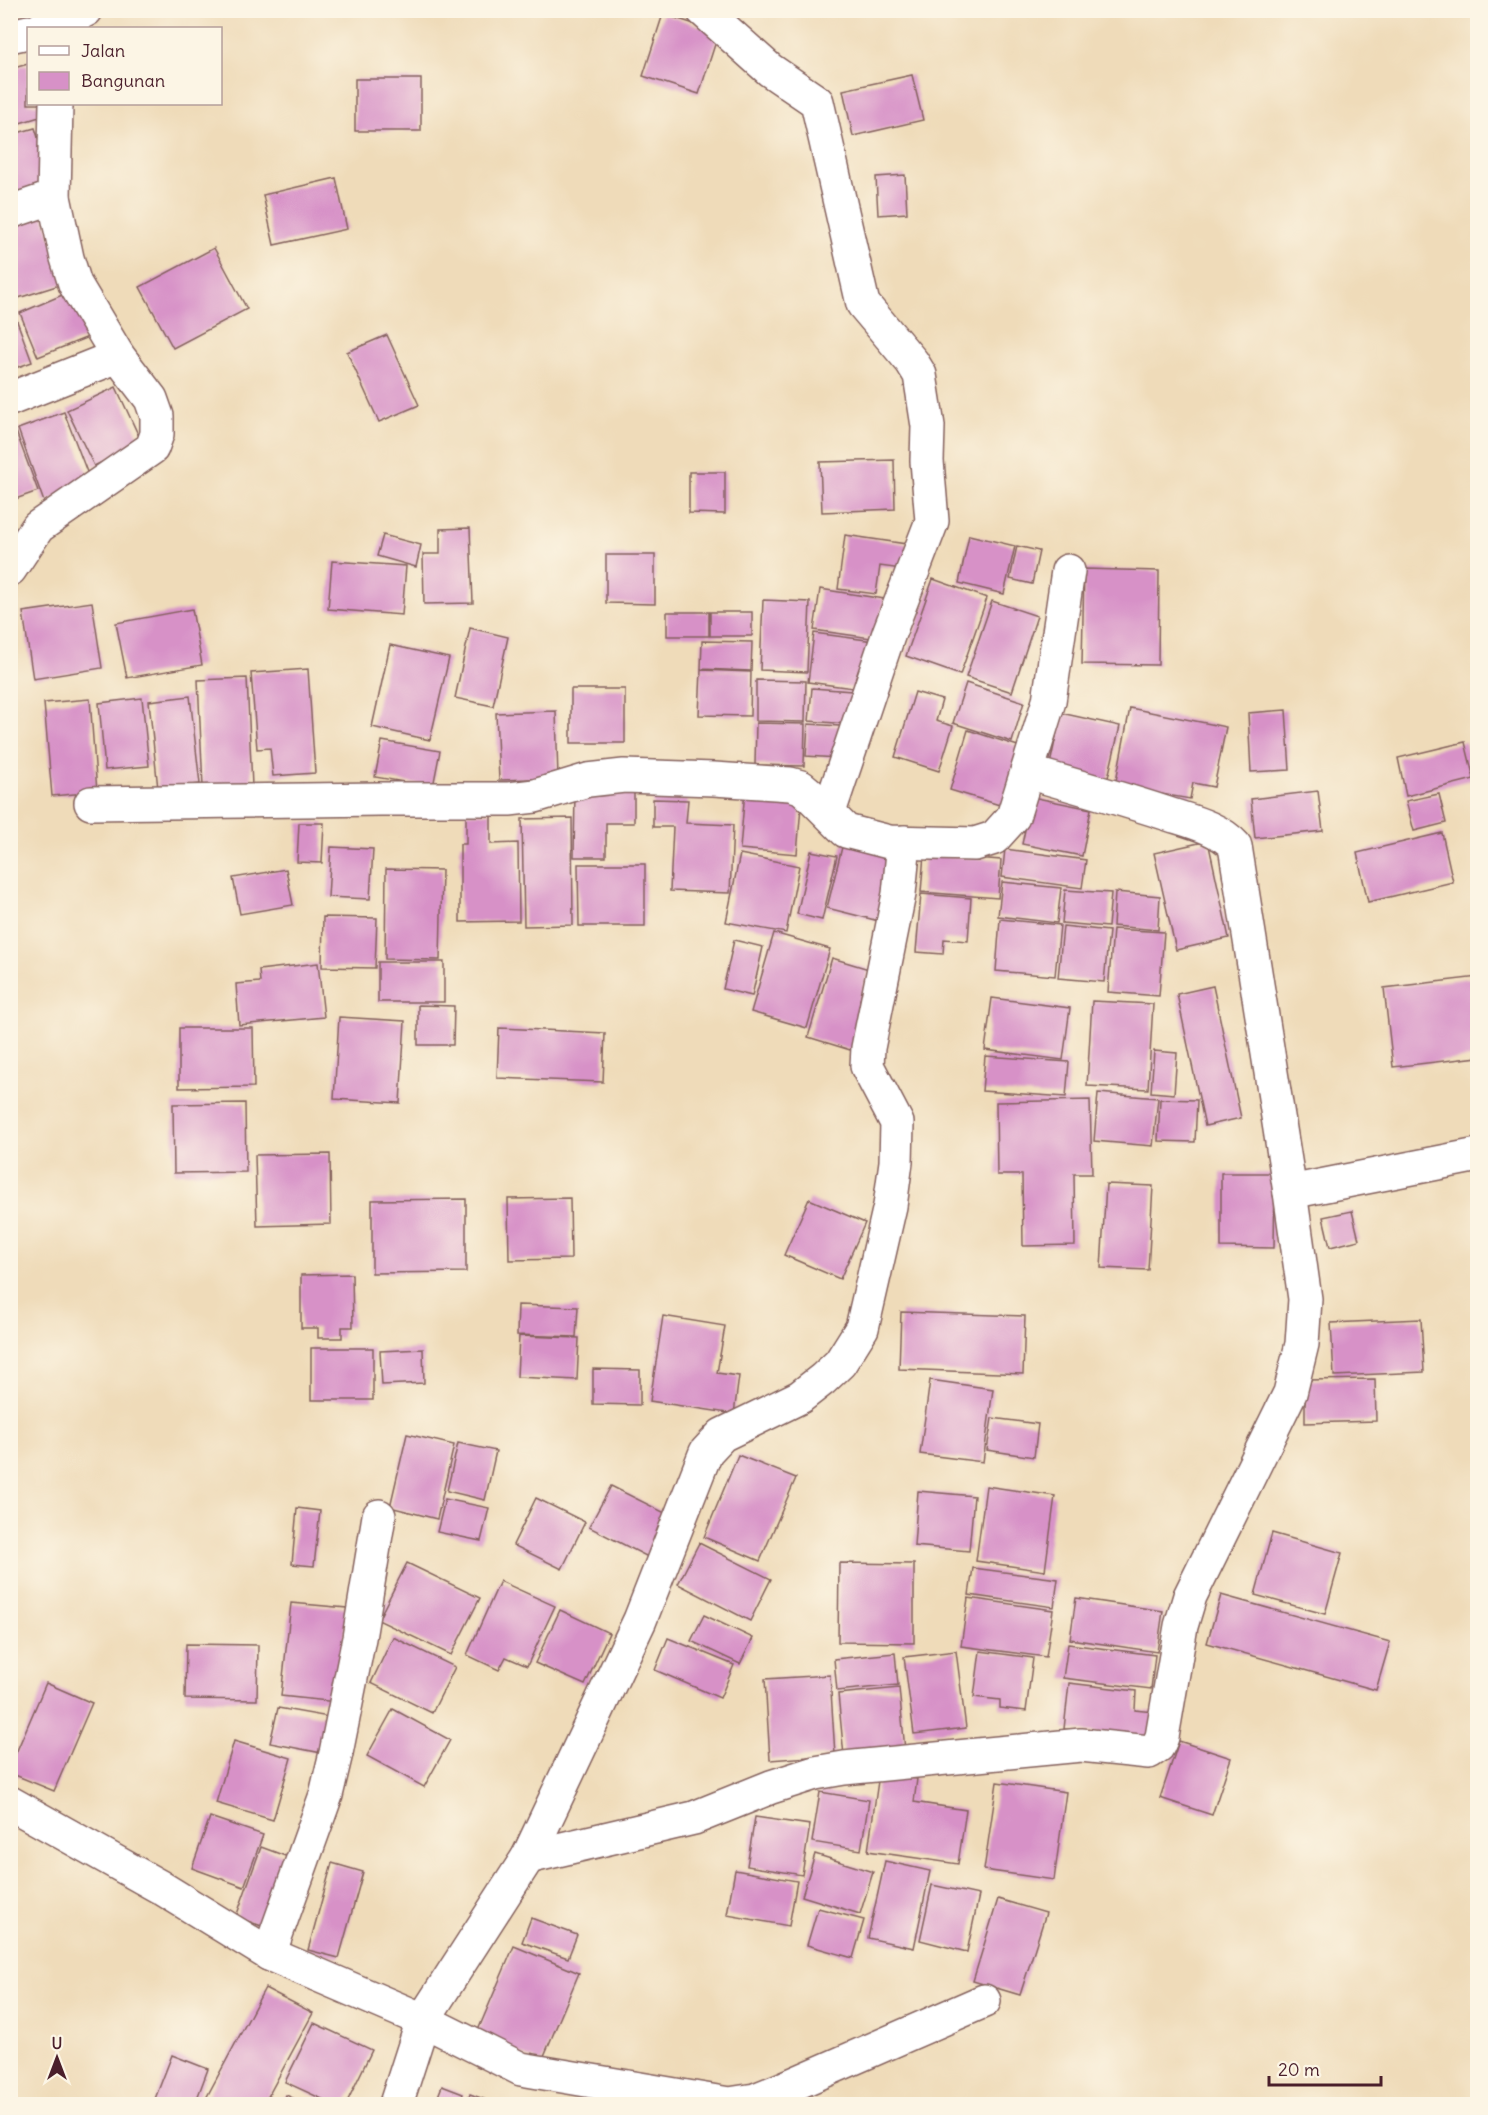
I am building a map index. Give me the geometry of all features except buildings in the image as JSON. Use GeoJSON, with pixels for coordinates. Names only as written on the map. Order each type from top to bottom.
{"type":"FeatureCollection","features":[{"type":"Feature","properties":{"kind":"street"},"geometry":{"type":"LineString","coordinates":[[703,10],[770,70],[817,102],[863,304],[912,362],[920,375],[928,426],[927,461],[932,521],[889,633],[828,812]]}},
{"type":"Feature","properties":{"kind":"street"},"geometry":{"type":"LineString","coordinates":[[39,27],[55,22]]}},
{"type":"Feature","properties":{"kind":"street"},"geometry":{"type":"LineString","coordinates":[[10,36],[27,31]]}},
{"type":"Feature","properties":{"kind":"street"},"geometry":{"type":"LineString","coordinates":[[10,569],[38,527],[152,448],[157,434],[157,416],[151,399],[118,356],[75,284],[67,258],[54,197],[56,105]]}},
{"type":"Feature","properties":{"kind":"street"},"geometry":{"type":"LineString","coordinates":[[10,212],[54,197]]}},
{"type":"Feature","properties":{"kind":"street"},"geometry":{"type":"LineString","coordinates":[[10,399],[118,356]]}},
{"type":"Feature","properties":{"kind":"street"},"geometry":{"type":"LineString","coordinates":[[91,803],[509,799],[535,796],[588,780],[624,776],[714,779],[790,784],[807,792],[846,831],[889,842],[975,844],[994,838],[1013,817],[1049,701],[1068,571]]}},
{"type":"Feature","properties":{"kind":"street"},"geometry":{"type":"LineString","coordinates":[[528,1857],[694,1818],[771,1787],[815,1773],[844,1768],[1081,1745],[1149,1752],[1158,1746],[1162,1737],[1180,1626],[1190,1596],[1290,1393],[1302,1344],[1305,1299],[1235,846],[1227,837],[1202,825],[1126,800],[1027,772]]}},
{"type":"Feature","properties":{"kind":"street"},"geometry":{"type":"LineString","coordinates":[[396,2104],[423,2020],[528,1857],[640,1620],[706,1452],[722,1435],[800,1396],[823,1379],[840,1363],[862,1328],[890,1206],[896,1162],[897,1123],[867,1066],[868,1048],[899,894],[904,842]]}},
{"type":"Feature","properties":{"kind":"street"},"geometry":{"type":"LineString","coordinates":[[1290,1192],[1478,1155]]}},
{"type":"Feature","properties":{"kind":"street"},"geometry":{"type":"LineString","coordinates":[[269,1954],[328,1785],[358,1638],[379,1516]]}},
{"type":"Feature","properties":{"kind":"street"},"geometry":{"type":"LineString","coordinates":[[10,1803],[160,1887],[269,1954],[423,2020],[521,2069],[729,2104],[755,2100],[780,2090],[984,2001]]}}]}
